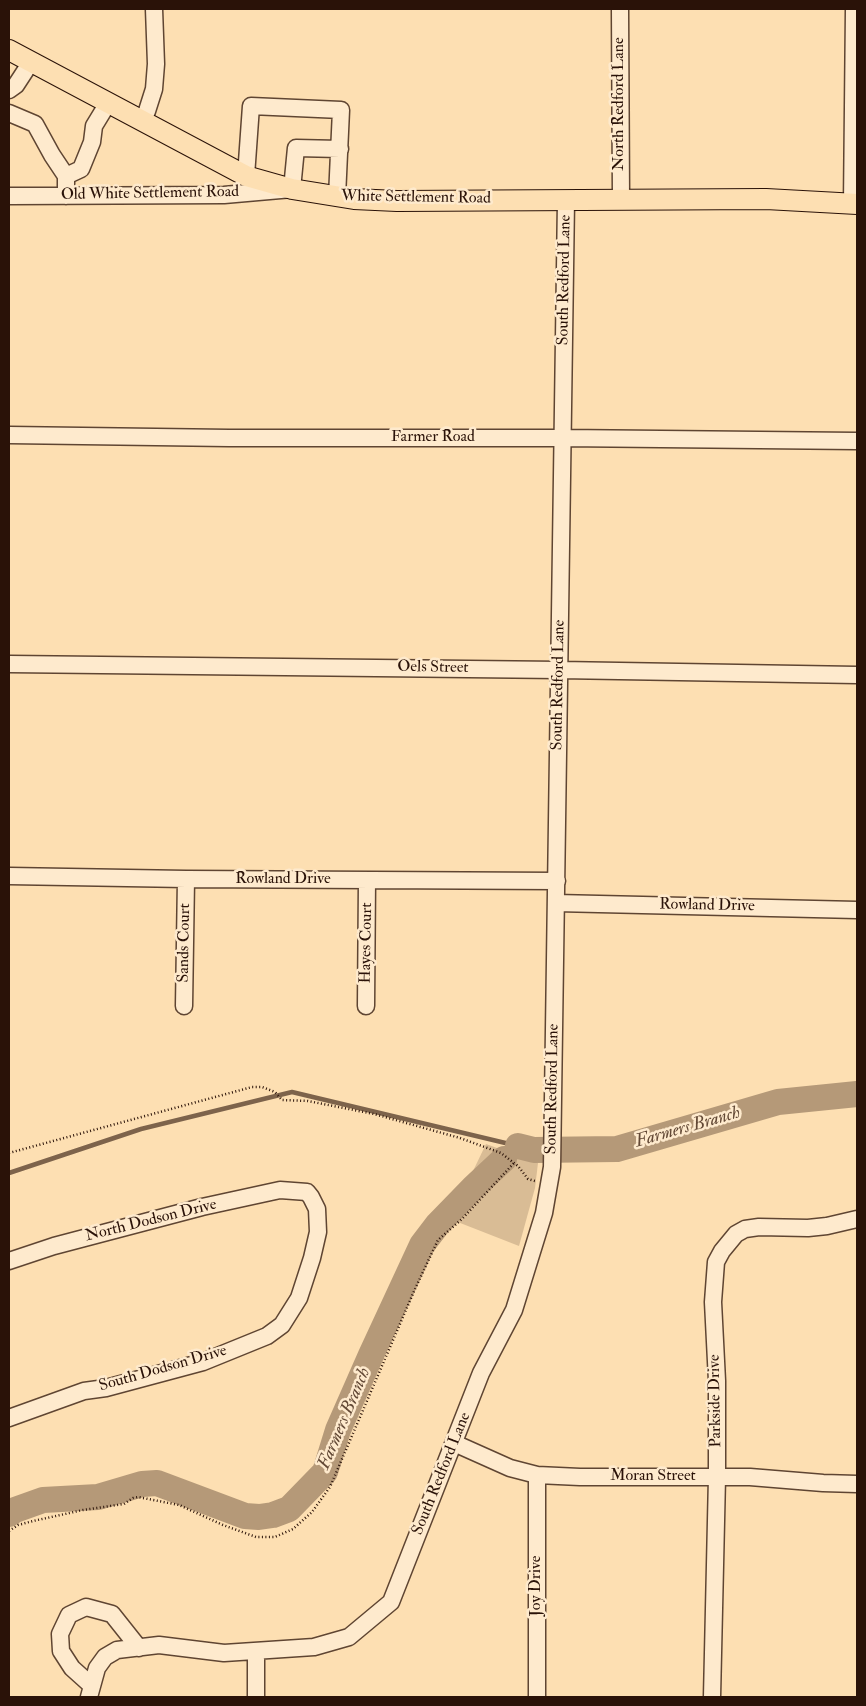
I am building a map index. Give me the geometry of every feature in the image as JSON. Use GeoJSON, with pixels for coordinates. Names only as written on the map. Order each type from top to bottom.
{"type":"FeatureCollection","features":[{"type":"Feature","properties":{"kind":"main road","name":"White Settlement Road"},"geometry":{"type":"LineString","coordinates":[[9,50],[246,176],[292,189],[337,197],[397,201],[766,199],[855,204]]}},
{"type":"Feature","properties":{"kind":"street"},"geometry":{"type":"LineString","coordinates":[[142,120],[154,89],[156,64],[154,9]]}},
{"type":"Feature","properties":{"kind":"street","name":"North Redford Lane"},"geometry":{"type":"LineString","coordinates":[[620,9],[621,199]]}},
{"type":"Feature","properties":{"kind":"street"},"geometry":{"type":"LineString","coordinates":[[854,9],[855,204]]}},
{"type":"Feature","properties":{"kind":"street"},"geometry":{"type":"LineString","coordinates":[[9,90],[16,85],[31,62]]}},
{"type":"Feature","properties":{"kind":"street"},"geometry":{"type":"LineString","coordinates":[[66,176],[82,169],[92,142],[94,126],[108,103]]}},
{"type":"Feature","properties":{"kind":"street"},"geometry":{"type":"LineString","coordinates":[[246,176],[251,106],[341,110],[337,197]]}},
{"type":"Feature","properties":{"kind":"street"},"geometry":{"type":"LineString","coordinates":[[9,113],[35,124],[66,176],[66,196]]}},
{"type":"Feature","properties":{"kind":"street"},"geometry":{"type":"LineString","coordinates":[[292,189],[296,148],[340,150]]}},
{"type":"Feature","properties":{"kind":"street","name":"Old White Settlement Road"},"geometry":{"type":"LineString","coordinates":[[9,196],[224,194],[292,189]]}},
{"type":"Feature","properties":{"kind":"street","name":"South Redford Lane"},"geometry":{"type":"LineString","coordinates":[[90,1692],[97,1668],[105,1657],[117,1650],[159,1645],[224,1653],[314,1647],[349,1637],[391,1602],[481,1373],[514,1310],[544,1212],[550,1175],[553,1128],[566,200]]}},
{"type":"Feature","properties":{"kind":"street","name":"Farmer Road"},"geometry":{"type":"LineString","coordinates":[[9,435],[857,441]]}},
{"type":"Feature","properties":{"kind":"street","name":"Oels Street"},"geometry":{"type":"LineString","coordinates":[[9,664],[857,675]]}},
{"type":"Feature","properties":{"kind":"street","name":"Rowland Drive"},"geometry":{"type":"LineString","coordinates":[[9,876],[557,881]]}},
{"type":"Feature","properties":{"kind":"street","name":"Sands Court"},"geometry":{"type":"LineString","coordinates":[[184,1006],[186,879]]}},
{"type":"Feature","properties":{"kind":"street","name":"Hayes Court"},"geometry":{"type":"LineString","coordinates":[[366,1006],[367,880]]}},
{"type":"Feature","properties":{"kind":"street","name":"Rowland Drive"},"geometry":{"type":"LineString","coordinates":[[556,903],[857,910]]}},
{"type":"Feature","properties":{"kind":"street","name":"North Dodson Drive"},"geometry":{"type":"LineString","coordinates":[[9,1261],[54,1246],[202,1207],[280,1190],[296,1190]]}},
{"type":"Feature","properties":{"kind":"street","name":"South Dodson Drive"},"geometry":{"type":"LineString","coordinates":[[9,1418],[84,1391],[106,1388],[203,1362],[267,1336],[282,1325],[299,1298],[318,1232],[317,1209],[311,1196],[307,1192],[296,1190]]}},
{"type":"Feature","properties":{"kind":"street","name":"Parkside Drive"},"geometry":{"type":"LineString","coordinates":[[712,1697],[717,1477],[717,1381],[713,1302],[716,1262],[722,1251],[736,1234],[745,1230],[758,1227],[808,1228],[857,1219]]}},
{"type":"Feature","properties":{"kind":"street","name":"Moran Street"},"geometry":{"type":"LineString","coordinates":[[454,1443],[510,1468],[537,1475],[580,1477],[750,1477],[857,1484]]}},
{"type":"Feature","properties":{"kind":"street","name":"Joy Drive"},"geometry":{"type":"LineString","coordinates":[[537,1475],[537,1697]]}},
{"type":"Feature","properties":{"kind":"street"},"geometry":{"type":"LineString","coordinates":[[90,1692],[61,1651],[60,1634],[69,1615],[86,1607],[112,1614],[139,1648]]}},
{"type":"Feature","properties":{"kind":"street"},"geometry":{"type":"LineString","coordinates":[[256,1651],[256,1697]]}},
{"type":"Feature","properties":{"kind":"path"},"geometry":{"type":"LineString","coordinates":[[9,1154],[252,1087],[262,1087],[275,1092],[282,1100],[308,1101],[374,1114],[460,1138],[501,1153],[522,1170],[528,1179],[550,1175]]}},
{"type":"Feature","properties":{"kind":"path"},"geometry":{"type":"LineString","coordinates":[[9,1531],[18,1525],[33,1521],[83,1510],[124,1504],[138,1497],[179,1505],[223,1525],[256,1537],[275,1537],[292,1529],[312,1512],[330,1487],[438,1240],[462,1219],[514,1163]]}},
{"type":"Feature","properties":{"kind":"shaded area"},"geometry":{"type":"Polygon","coordinates":[[[486,1144],[538,1163],[535,1188],[519,1246],[450,1219],[486,1144]]]}},
{"type":"Feature","properties":{"kind":"waterway"},"geometry":{"type":"LineString","coordinates":[[9,1173],[141,1129],[292,1092],[518,1146]]}},
{"type":"Feature","properties":{"kind":"waterway","name":"Farmers Branch"},"geometry":{"type":"LineString","coordinates":[[518,1146],[534,1150],[617,1149],[778,1102],[857,1094]]}},
{"type":"Feature","properties":{"kind":"waterway"},"geometry":{"type":"LineString","coordinates":[[508,1154],[518,1146]]}},
{"type":"Feature","properties":{"kind":"waterway","name":"Farmers Branch"},"geometry":{"type":"LineString","coordinates":[[9,1514],[43,1500],[98,1497],[142,1484],[157,1483],[245,1516],[273,1515],[289,1509],[325,1472],[338,1430],[422,1245],[438,1224],[504,1159]]}}]}
